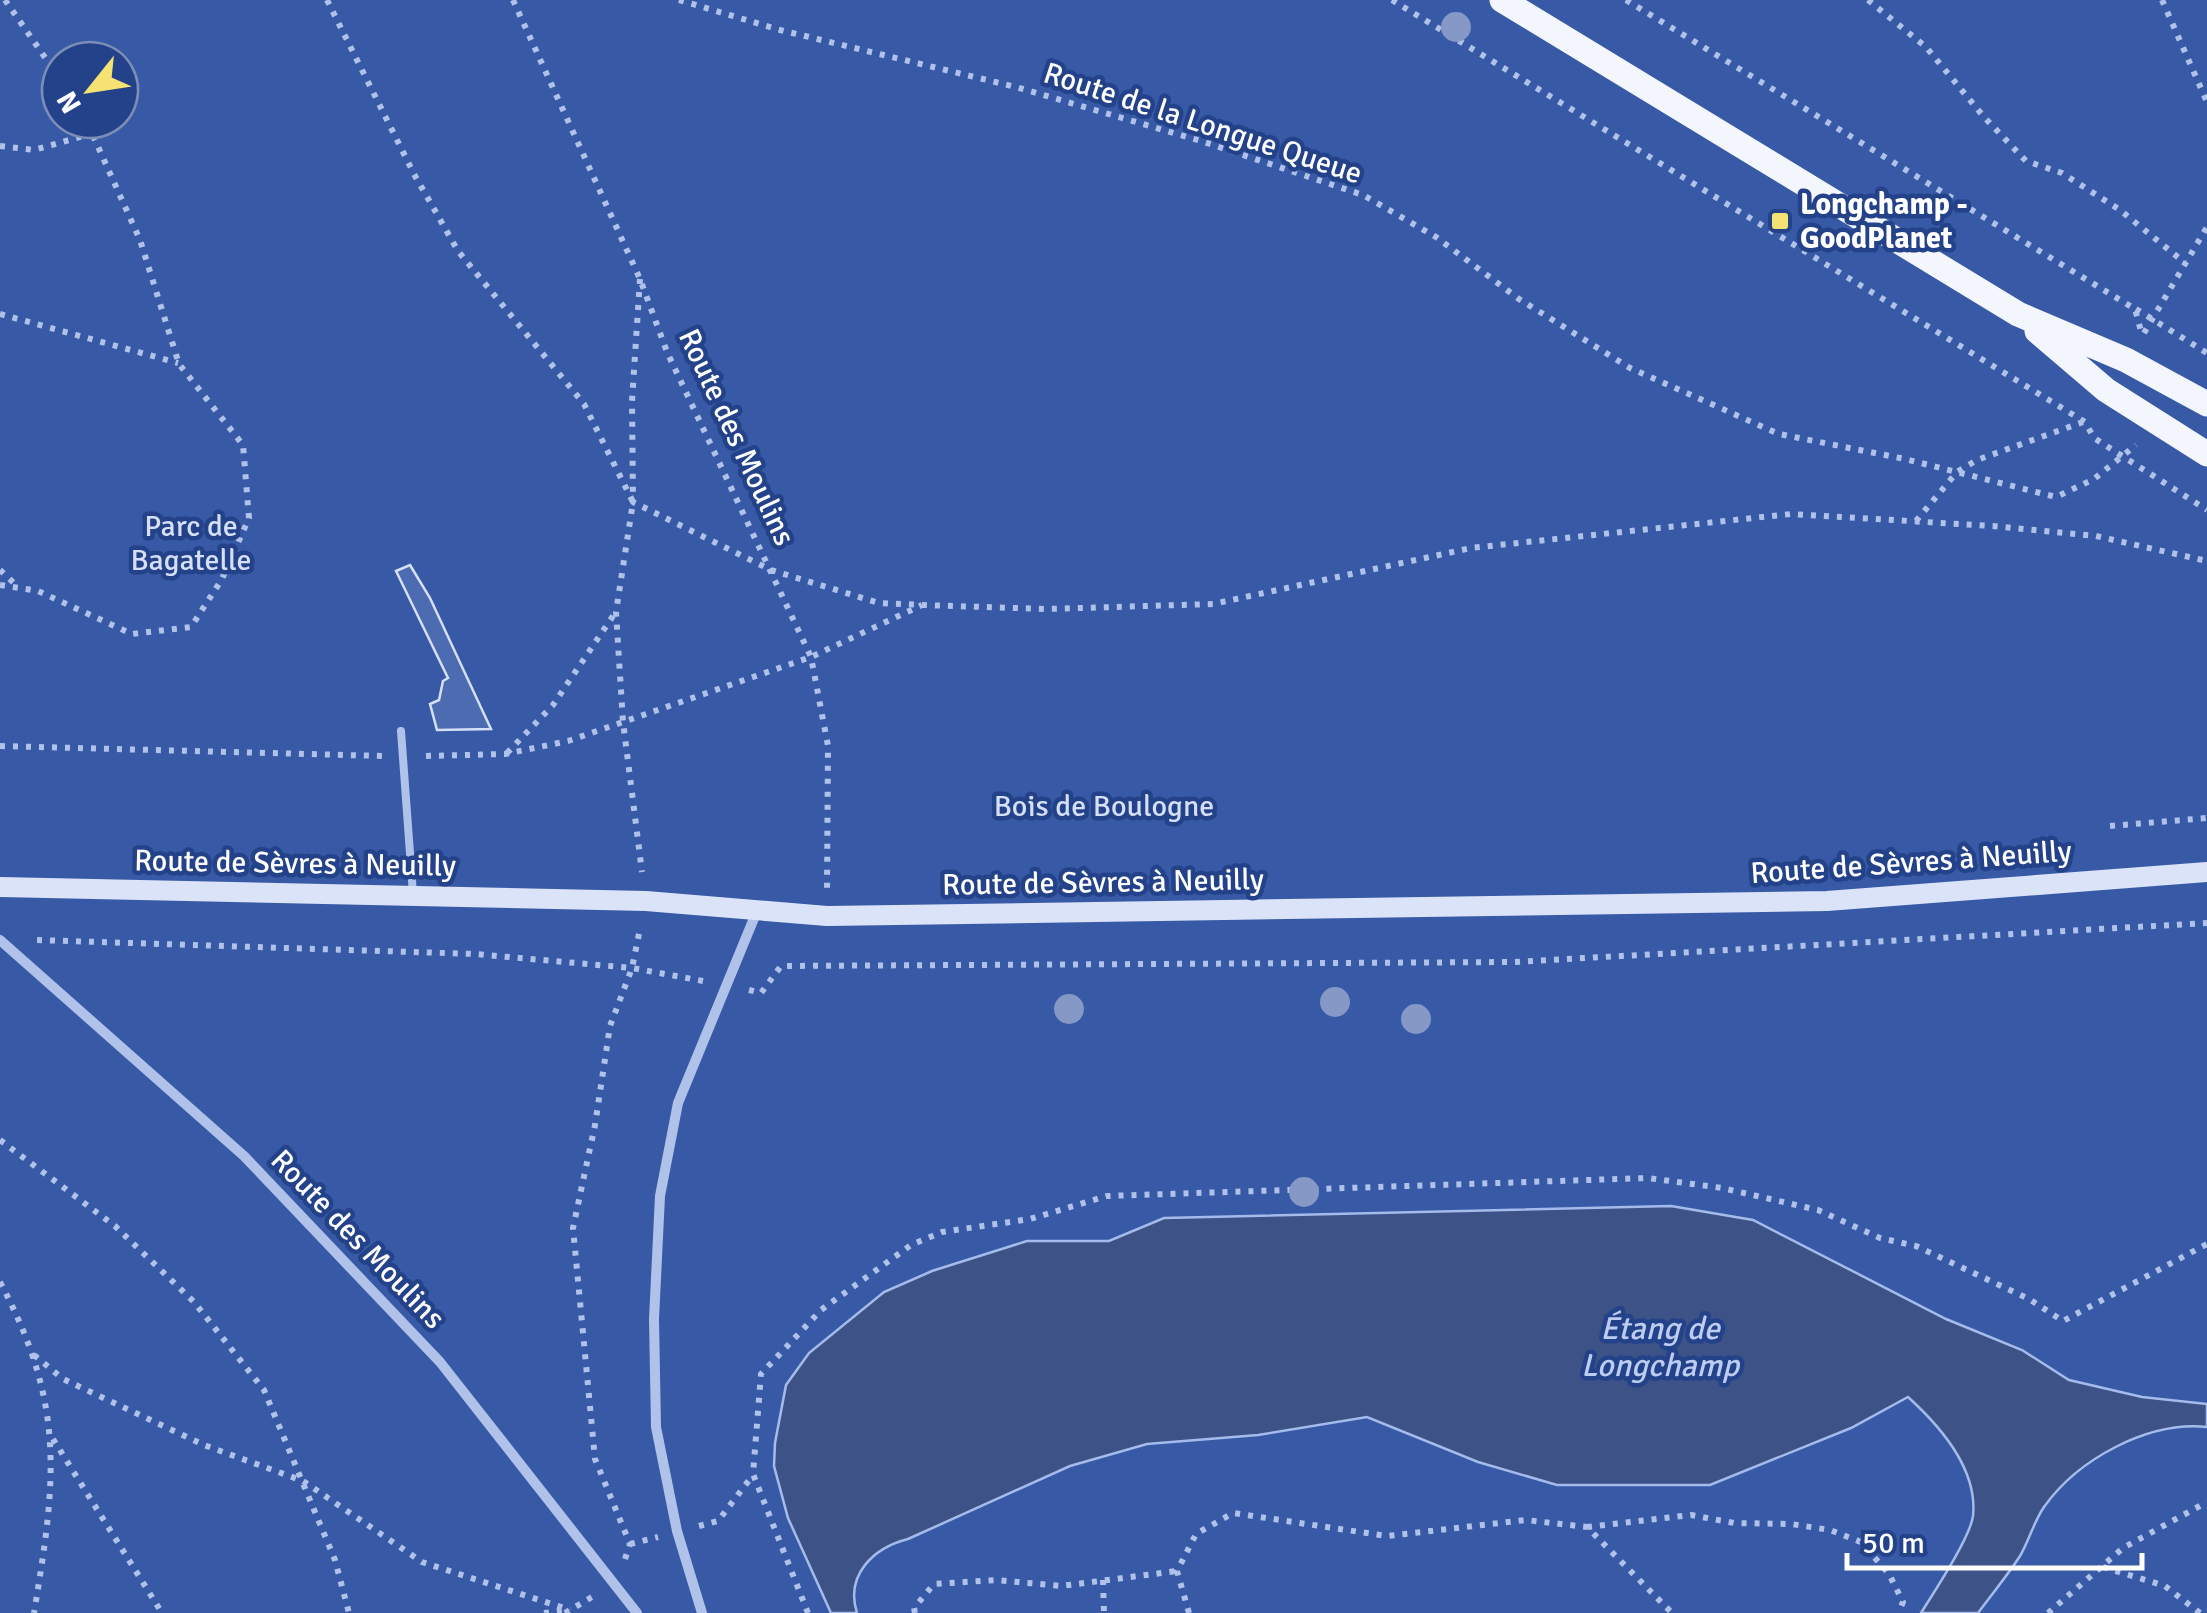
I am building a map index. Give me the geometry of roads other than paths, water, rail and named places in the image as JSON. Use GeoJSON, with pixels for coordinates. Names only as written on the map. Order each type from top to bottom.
{"type":"FeatureCollection","features":[{"type":"Feature","properties":{"kind":"main road"},"geometry":{"type":"LineString","coordinates":[[1502,0],[2018,314],[2126,360],[2207,404]]}},
{"type":"Feature","properties":{"kind":"main road"},"geometry":{"type":"LineString","coordinates":[[2018,314],[2106,390],[2207,454]]}},
{"type":"Feature","properties":{"kind":"street","name":"Route de Sèvres à Neuilly"},"geometry":{"type":"LineString","coordinates":[[0,888],[646,900],[827,916],[1827,901],[2207,872]]}},
{"type":"Feature","properties":{"kind":"street"},"geometry":{"type":"LineString","coordinates":[[702,1613],[677,1531],[656,1427],[654,1319],[660,1196],[678,1103],[757,910]]}},
{"type":"Feature","properties":{"kind":"street","name":"Route des Moulins"},"geometry":{"type":"LineString","coordinates":[[0,940],[244,1156],[428,1348],[637,1613]]}},
{"type":"Feature","properties":{"kind":"lane"},"geometry":{"type":"LineString","coordinates":[[401,731],[413,894]]}},
{"type":"Feature","properties":{"kind":"water","name":"Étang de Longchamp"},"geometry":{"type":"Polygon","coordinates":[[[1671,1206],[1753,1220],[1946,1319],[2022,1350],[2069,1380],[2142,1397],[2207,1404],[2207,1427],[2161,1430],[2138,1437],[2076,1473],[2044,1507],[2020,1556],[1978,1613],[1921,1613],[1965,1537],[1973,1516],[1973,1499],[1954,1450],[1908,1397],[1851,1428],[1710,1485],[1557,1485],[1478,1462],[1367,1417],[1258,1435],[1147,1444],[1070,1466],[884,1549],[873,1556],[859,1575],[854,1599],[857,1613],[831,1613],[788,1518],[774,1466],[786,1385],[809,1353],[884,1292],[932,1271],[1027,1241],[1109,1241],[1164,1218],[1671,1206]]]}},
{"type":"Feature","properties":{"kind":"place","name":"Longchamp - GoodPlanet"},"geometry":{"type":"Point","coordinates":[1780,221]}},
{"type":"Feature","properties":{"kind":"park label","name":"Parc de Bagatelle"},"geometry":{"type":"Point","coordinates":[191,543]}},
{"type":"Feature","properties":{"kind":"park label","name":"Bois de Boulogne"},"geometry":{"type":"Point","coordinates":[1104,806]}}]}
